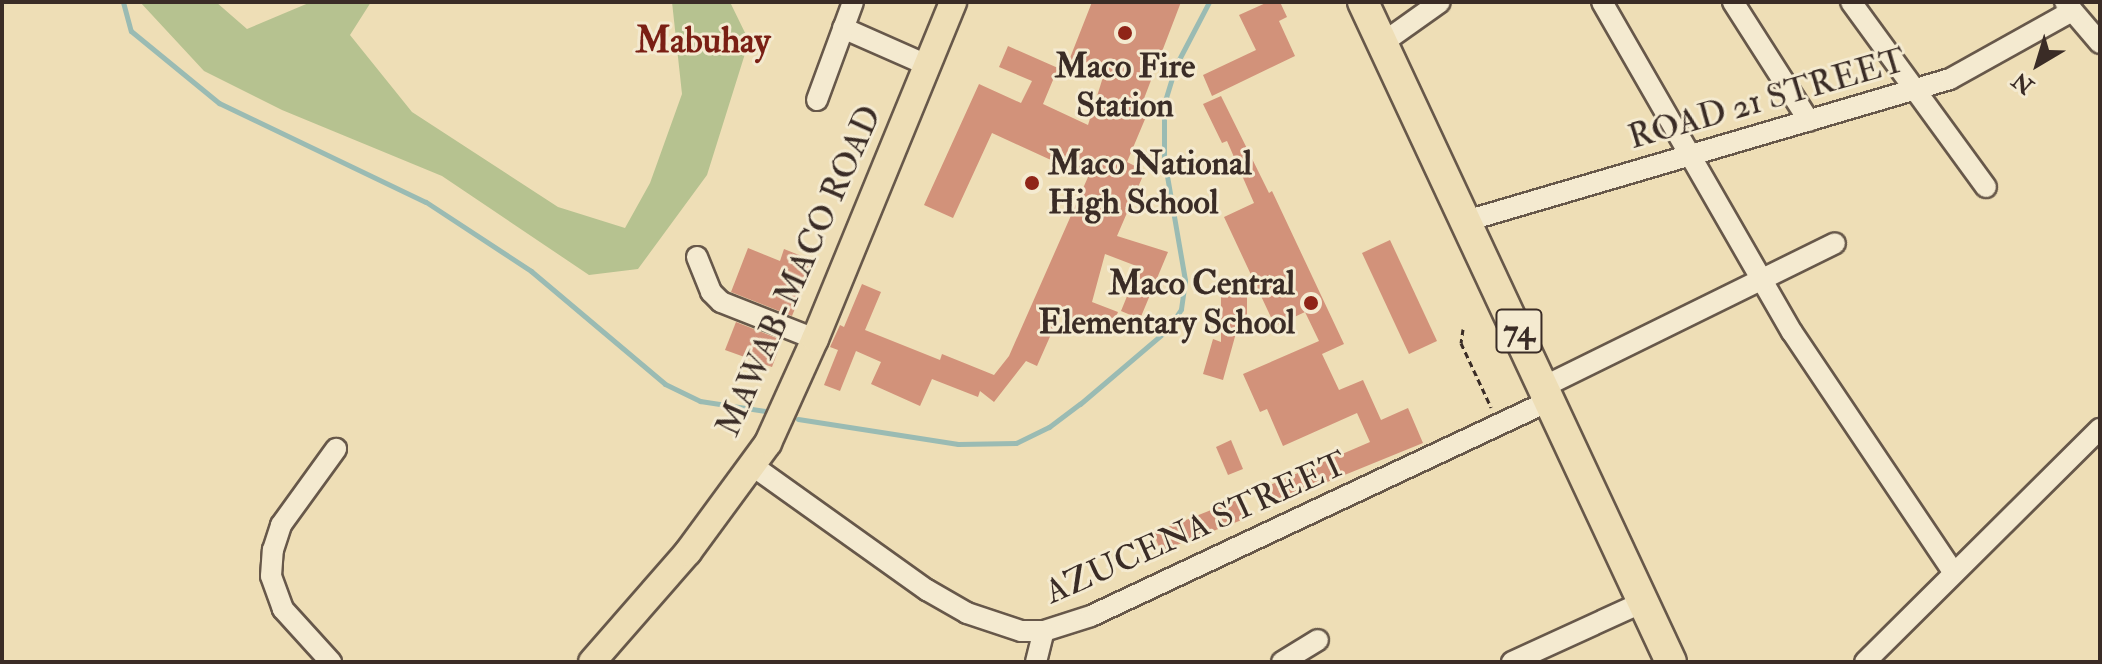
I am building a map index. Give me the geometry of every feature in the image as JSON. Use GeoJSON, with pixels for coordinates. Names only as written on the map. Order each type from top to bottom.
{"type":"FeatureCollection","features":[{"type":"Feature","properties":{"kind":"highway","name":"74"},"geometry":{"type":"LineString","coordinates":[[1363,2],[1671,662]]}},
{"type":"Feature","properties":{"kind":"main road","name":"MAWAB-MACO ROAD"},"geometry":{"type":"LineString","coordinates":[[592,662],[688,552],[753,466],[780,420],[953,2]]}},
{"type":"Feature","properties":{"kind":"street"},"geometry":{"type":"LineString","coordinates":[[817,100],[853,2]]}},
{"type":"Feature","properties":{"kind":"street"},"geometry":{"type":"LineString","coordinates":[[1381,44],[1440,2]]}},
{"type":"Feature","properties":{"kind":"street"},"geometry":{"type":"LineString","coordinates":[[1602,2],[1759,277],[1954,573]]}},
{"type":"Feature","properties":{"kind":"street"},"geometry":{"type":"LineString","coordinates":[[1733,2],[1809,121]]}},
{"type":"Feature","properties":{"kind":"street"},"geometry":{"type":"LineString","coordinates":[[1851,2],[1986,187]]}},
{"type":"Feature","properties":{"kind":"street"},"geometry":{"type":"LineString","coordinates":[[2069,7],[2100,43]]}},
{"type":"Feature","properties":{"kind":"street","name":"ROAD 21 STREET"},"geometry":{"type":"LineString","coordinates":[[1466,221],[1950,79],[2069,7]]}},
{"type":"Feature","properties":{"kind":"street"},"geometry":{"type":"LineString","coordinates":[[843,28],[927,65]]}},
{"type":"Feature","properties":{"kind":"street","name":"AZUCENA STREET"},"geometry":{"type":"LineString","coordinates":[[753,466],[927,590],[967,613],[1021,631],[1044,631],[1091,616],[1500,425],[1548,393],[1759,277],[1835,243]]}},
{"type":"Feature","properties":{"kind":"street"},"geometry":{"type":"LineString","coordinates":[[697,257],[711,292],[721,302],[815,339]]}},
{"type":"Feature","properties":{"kind":"street"},"geometry":{"type":"LineString","coordinates":[[1865,662],[2100,429]]}},
{"type":"Feature","properties":{"kind":"street"},"geometry":{"type":"LineString","coordinates":[[331,662],[283,609],[271,576],[273,550],[281,525],[336,449]]}},
{"type":"Feature","properties":{"kind":"street"},"geometry":{"type":"LineString","coordinates":[[1512,662],[1643,602]]}},
{"type":"Feature","properties":{"kind":"street"},"geometry":{"type":"LineString","coordinates":[[1036,662],[1044,631]]}},
{"type":"Feature","properties":{"kind":"street"},"geometry":{"type":"LineString","coordinates":[[1282,662],[1318,640]]}},
{"type":"Feature","properties":{"kind":"path"},"geometry":{"type":"LineString","coordinates":[[1463,329],[1461,343],[1500,425]]}},
{"type":"Feature","properties":{"kind":"green space"},"geometry":{"type":"Polygon","coordinates":[[[140,2],[216,2],[247,29],[311,2],[371,2],[350,35],[412,112],[558,207],[625,228],[650,183],[682,94],[672,2],[730,2],[749,41],[707,175],[638,269],[589,275],[442,176],[282,110],[204,71],[140,2]]]}},
{"type":"Feature","properties":{"kind":"building"},"geometry":{"type":"Polygon","coordinates":[[[1092,2],[1181,2],[1140,109],[1148,112],[1127,162],[1145,171],[1117,236],[1168,252],[1140,319],[1121,311],[1139,267],[1105,254],[1092,302],[1118,312],[1109,334],[1060,314],[1037,366],[1026,361],[994,402],[980,391],[978,397],[932,379],[920,406],[871,384],[881,362],[856,351],[840,391],[824,385],[838,350],[830,347],[840,325],[844,327],[862,284],[881,292],[865,330],[940,360],[942,354],[994,375],[1009,356],[1088,177],[992,133],[953,218],[924,205],[979,84],[1021,103],[1032,81],[999,67],[1008,46],[1058,68],[1043,104],[1088,125],[1103,77],[1068,63],[1092,2]]]}},
{"type":"Feature","properties":{"kind":"building"},"geometry":{"type":"Polygon","coordinates":[[[1268,2],[1280,2],[1287,17],[1279,21],[1295,56],[1212,96],[1203,75],[1256,50],[1239,15],[1268,2]]]}},
{"type":"Feature","properties":{"kind":"building"},"geometry":{"type":"Polygon","coordinates":[[[1221,96],[1269,193],[1272,191],[1344,344],[1322,354],[1339,390],[1363,380],[1381,420],[1408,408],[1423,443],[1271,505],[1263,488],[1370,442],[1357,413],[1283,446],[1267,409],[1260,412],[1243,374],[1319,341],[1305,312],[1275,326],[1224,217],[1254,203],[1227,141],[1222,143],[1203,104],[1221,96]]]}},
{"type":"Feature","properties":{"kind":"building"},"geometry":{"type":"Polygon","coordinates":[[[1390,240],[1437,341],[1409,354],[1362,253],[1390,240]]]}},
{"type":"Feature","properties":{"kind":"building"},"geometry":{"type":"Polygon","coordinates":[[[748,248],[780,261],[784,249],[814,261],[792,316],[731,292],[748,248]]]}},
{"type":"Feature","properties":{"kind":"building"},"geometry":{"type":"Polygon","coordinates":[[[1221,282],[1247,282],[1247,333],[1236,333],[1223,380],[1203,374],[1213,339],[1221,342],[1221,282]]]}},
{"type":"Feature","properties":{"kind":"building"},"geometry":{"type":"Polygon","coordinates":[[[736,322],[782,340],[772,367],[725,350],[736,322]]]}},
{"type":"Feature","properties":{"kind":"building"},"geometry":{"type":"Polygon","coordinates":[[[1231,440],[1243,469],[1228,475],[1216,447],[1231,440]]]}},
{"type":"Feature","properties":{"kind":"building"},"geometry":{"type":"Polygon","coordinates":[[[1239,499],[1247,518],[1161,551],[1153,533],[1239,499]]]}},
{"type":"Feature","properties":{"kind":"waterway"},"geometry":{"type":"LineString","coordinates":[[123,2],[131,31],[219,103],[426,202],[531,271],[665,384],[700,401],[765,411]]}},
{"type":"Feature","properties":{"kind":"waterway"},"geometry":{"type":"LineString","coordinates":[[798,419],[958,444],[1016,443],[1049,427],[1080,404],[1167,330],[1181,309],[1185,280],[1164,158],[1164,104],[1175,67],[1209,2]]}},
{"type":"Feature","properties":{"kind":"place","name":"Maco Fire Station"},"geometry":{"type":"Point","coordinates":[1125,33]}},
{"type":"Feature","properties":{"kind":"place","name":"Maco National High School"},"geometry":{"type":"Point","coordinates":[1032,183]}},
{"type":"Feature","properties":{"kind":"place","name":"Maco Central Elementary School"},"geometry":{"type":"Point","coordinates":[1311,303]}},
{"type":"Feature","properties":{"kind":"district","name":"Mabuhay"},"geometry":{"type":"Point","coordinates":[703,41]}}]}
